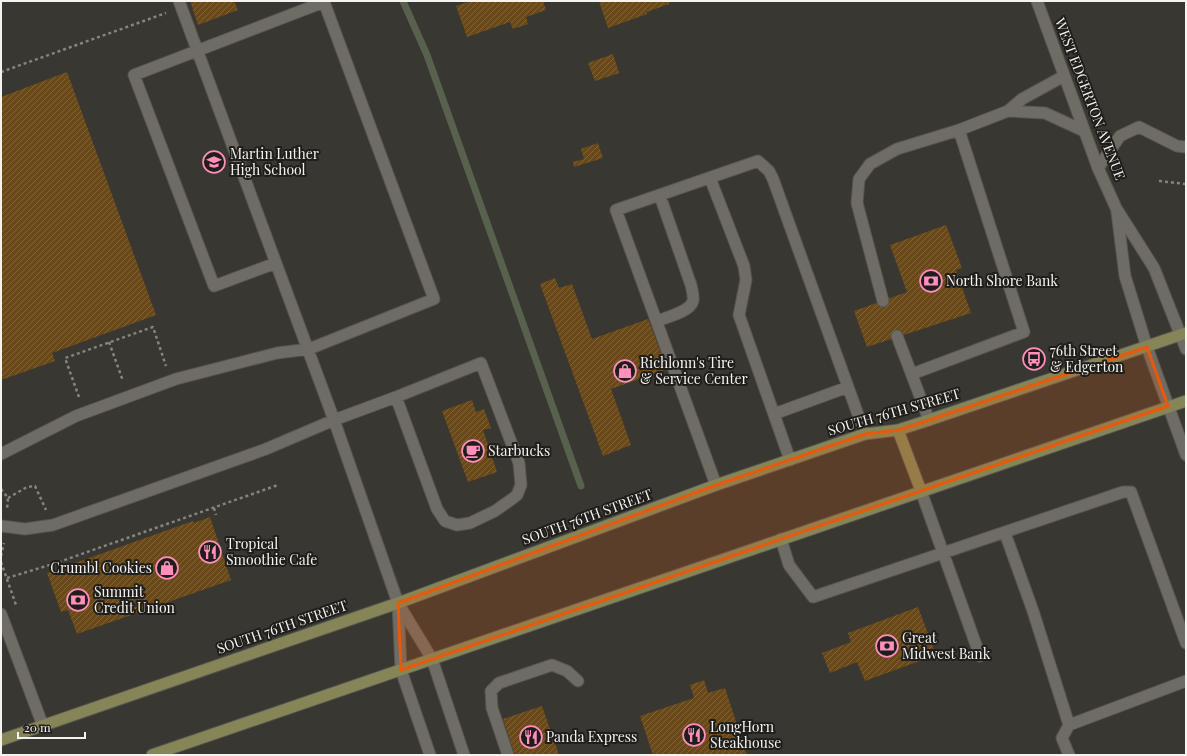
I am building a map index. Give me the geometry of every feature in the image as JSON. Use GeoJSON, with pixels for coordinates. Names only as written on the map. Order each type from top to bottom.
{"type":"FeatureCollection","features":[{"type":"Feature","properties":{"kind":"main road","name":"SOUTH 76TH STREET"},"geometry":{"type":"LineString","coordinates":[[1,740],[398,603],[716,485],[865,434],[898,430],[929,420],[1184,334]]}},
{"type":"Feature","properties":{"kind":"main road"},"geometry":{"type":"LineString","coordinates":[[152,755],[1186,401]]}},
{"type":"Feature","properties":{"kind":"main road"},"geometry":{"type":"LineString","coordinates":[[898,430],[921,491]]}},
{"type":"Feature","properties":{"kind":"street","name":"WEST EDGERTON AVENUE"},"geometry":{"type":"LineString","coordinates":[[1037,1],[1098,168],[1116,208],[1154,268],[1184,334],[1186,349]]}},
{"type":"Feature","properties":{"kind":"street"},"geometry":{"type":"LineString","coordinates":[[1,454],[76,416],[176,379],[277,353],[308,349],[434,299],[324,2],[198,52],[134,75],[214,286],[276,263]]}},
{"type":"Feature","properties":{"kind":"street"},"geometry":{"type":"LineString","coordinates":[[180,3],[334,420],[398,603],[432,659],[464,755]]}},
{"type":"Feature","properties":{"kind":"street"},"geometry":{"type":"LineString","coordinates":[[883,301],[857,203],[859,179],[870,164],[897,149],[959,130],[1008,111],[1022,99],[1064,76]]}},
{"type":"Feature","properties":{"kind":"street"},"geometry":{"type":"LineString","coordinates":[[1008,111],[1045,114],[1084,131]]}},
{"type":"Feature","properties":{"kind":"street"},"geometry":{"type":"LineString","coordinates":[[1098,168],[1120,136],[1139,127],[1177,146],[1186,147]]}},
{"type":"Feature","properties":{"kind":"street"},"geometry":{"type":"LineString","coordinates":[[912,374],[1024,332],[959,130]]}},
{"type":"Feature","properties":{"kind":"street"},"geometry":{"type":"LineString","coordinates":[[716,485],[616,210],[758,161],[769,170],[773,179],[865,434]]}},
{"type":"Feature","properties":{"kind":"street"},"geometry":{"type":"LineString","coordinates":[[710,178],[744,266],[746,280],[739,315],[790,460]]}},
{"type":"Feature","properties":{"kind":"street"},"geometry":{"type":"LineString","coordinates":[[657,321],[685,309],[691,305],[694,299],[691,285],[660,196]]}},
{"type":"Feature","properties":{"kind":"street","name":"WEST EDGERTON AVENUE"},"geometry":{"type":"LineString","coordinates":[[1116,208],[1125,276],[1147,347],[1186,455]]}},
{"type":"Feature","properties":{"kind":"street"},"geometry":{"type":"LineString","coordinates":[[897,336],[929,420]]}},
{"type":"Feature","properties":{"kind":"street"},"geometry":{"type":"LineString","coordinates":[[1,526],[25,529],[53,525],[266,449],[334,420],[481,363],[519,463],[521,485],[517,494],[495,511],[470,523],[456,525],[445,521],[437,509],[396,396]]}},
{"type":"Feature","properties":{"kind":"street"},"geometry":{"type":"LineString","coordinates":[[774,414],[848,387]]}},
{"type":"Feature","properties":{"kind":"street"},"geometry":{"type":"LineString","coordinates":[[921,491],[980,656]]}},
{"type":"Feature","properties":{"kind":"street"},"geometry":{"type":"LineString","coordinates":[[781,539],[789,564],[813,597],[1123,492],[1131,492],[1186,643]]}},
{"type":"Feature","properties":{"kind":"street"},"geometry":{"type":"LineString","coordinates":[[1005,533],[1033,611],[1069,725]]}},
{"type":"Feature","properties":{"kind":"street"},"geometry":{"type":"LineString","coordinates":[[398,603],[401,670],[430,755]]}},
{"type":"Feature","properties":{"kind":"street"},"geometry":{"type":"LineString","coordinates":[[1,614],[43,726]]}},
{"type":"Feature","properties":{"kind":"street"},"geometry":{"type":"LineString","coordinates":[[508,755],[492,708],[491,691],[499,683],[552,665],[567,671],[578,681]]}},
{"type":"Feature","properties":{"kind":"street"},"geometry":{"type":"LineString","coordinates":[[1069,755],[1062,738],[1069,725],[1186,681]]}},
{"type":"Feature","properties":{"kind":"path"},"geometry":{"type":"LineString","coordinates":[[1,72],[167,13],[180,3]]}},
{"type":"Feature","properties":{"kind":"path"},"geometry":{"type":"LineString","coordinates":[[1159,181],[1186,184]]}},
{"type":"Feature","properties":{"kind":"path"},"geometry":{"type":"LineString","coordinates":[[81,404],[65,358],[153,327],[168,372]]}},
{"type":"Feature","properties":{"kind":"path"},"geometry":{"type":"LineString","coordinates":[[109,342],[125,388]]}},
{"type":"Feature","properties":{"kind":"path"},"geometry":{"type":"LineString","coordinates":[[7,578],[56,563],[278,485]]}},
{"type":"Feature","properties":{"kind":"path"},"geometry":{"type":"LineString","coordinates":[[8,498],[27,487],[35,486],[53,525]]}},
{"type":"Feature","properties":{"kind":"path"},"geometry":{"type":"LineString","coordinates":[[214,508],[216,515]]}},
{"type":"Feature","properties":{"kind":"highlighted area"},"geometry":{"type":"Polygon","coordinates":[[[1147,347],[1168,406],[401,670],[398,603],[716,485],[865,434],[898,430],[1147,347]]]}},
{"type":"Feature","properties":{"kind":"building"},"geometry":{"type":"Polygon","coordinates":[[[190,1],[234,1],[238,10],[198,25],[190,1]]]}},
{"type":"Feature","properties":{"kind":"building"},"geometry":{"type":"Polygon","coordinates":[[[471,1],[543,1],[546,10],[526,17],[528,24],[513,29],[510,22],[467,37],[456,6],[471,1]]]}},
{"type":"Feature","properties":{"kind":"building"},"geometry":{"type":"Polygon","coordinates":[[[599,1],[672,1],[669,2],[669,4],[647,12],[647,14],[608,28],[599,1]]]}},
{"type":"Feature","properties":{"kind":"building"},"geometry":{"type":"Polygon","coordinates":[[[613,54],[619,73],[595,81],[588,63],[613,54]]]}},
{"type":"Feature","properties":{"kind":"building"},"geometry":{"type":"Polygon","coordinates":[[[67,72],[156,315],[52,353],[55,361],[1,380],[1,97],[67,72]]]}},
{"type":"Feature","properties":{"kind":"building"},"geometry":{"type":"Polygon","coordinates":[[[598,143],[603,158],[574,167],[573,162],[584,159],[581,149],[598,143]]]}},
{"type":"Feature","properties":{"kind":"building","name":"North Shore Bank"},"geometry":{"type":"Polygon","coordinates":[[[946,225],[962,268],[956,270],[971,313],[867,347],[854,311],[907,292],[890,245],[946,225]]]}},
{"type":"Feature","properties":{"kind":"building"},"geometry":{"type":"Polygon","coordinates":[[[555,278],[559,288],[572,284],[592,339],[648,319],[667,369],[611,389],[631,445],[603,456],[540,284],[555,278]]]}},
{"type":"Feature","properties":{"kind":"building","name":"Starbucks"},"geometry":{"type":"Polygon","coordinates":[[[472,400],[476,412],[484,409],[491,428],[483,430],[497,472],[468,482],[442,411],[472,400]]]}},
{"type":"Feature","properties":{"kind":"building"},"geometry":{"type":"Polygon","coordinates":[[[210,517],[231,580],[77,634],[68,610],[61,612],[47,573],[193,521],[194,523],[210,517]]]}},
{"type":"Feature","properties":{"kind":"building","name":"Great Midwest Bank"},"geometry":{"type":"Polygon","coordinates":[[[918,607],[936,655],[865,681],[857,662],[830,673],[822,653],[851,642],[848,633],[918,607]]]}},
{"type":"Feature","properties":{"kind":"building","name":"LongHorn Steakhouse"},"geometry":{"type":"Polygon","coordinates":[[[704,680],[708,693],[725,688],[747,755],[653,755],[640,716],[694,698],[690,685],[704,680]]]}},
{"type":"Feature","properties":{"kind":"building","name":"Panda Express"},"geometry":{"type":"Polygon","coordinates":[[[542,706],[559,755],[515,755],[503,719],[542,706]]]}},
{"type":"Feature","properties":{"kind":"waterway"},"geometry":{"type":"LineString","coordinates":[[403,1],[427,55],[581,486]]}},
{"type":"Feature","properties":{"kind":"place","name":"Martin Luther High School"},"geometry":{"type":"Point","coordinates":[214,162]}},
{"type":"Feature","properties":{"kind":"place","name":"North Shore Bank"},"geometry":{"type":"Point","coordinates":[931,281]}},
{"type":"Feature","properties":{"kind":"place","name":"76th Street & Edgerton"},"geometry":{"type":"Point","coordinates":[1034,359]}},
{"type":"Feature","properties":{"kind":"place","name":"Richlonn's Tire & Service Center"},"geometry":{"type":"Point","coordinates":[625,371]}},
{"type":"Feature","properties":{"kind":"place","name":"Starbucks"},"geometry":{"type":"Point","coordinates":[473,451]}},
{"type":"Feature","properties":{"kind":"place","name":"Tropical Smoothie Cafe"},"geometry":{"type":"Point","coordinates":[210,552]}},
{"type":"Feature","properties":{"kind":"place","name":"Crumbl Cookies"},"geometry":{"type":"Point","coordinates":[167,568]}},
{"type":"Feature","properties":{"kind":"place","name":"Summit Credit Union"},"geometry":{"type":"Point","coordinates":[78,600]}},
{"type":"Feature","properties":{"kind":"place","name":"Great Midwest Bank"},"geometry":{"type":"Point","coordinates":[887,646]}},
{"type":"Feature","properties":{"kind":"place","name":"LongHorn Steakhouse"},"geometry":{"type":"Point","coordinates":[694,735]}},
{"type":"Feature","properties":{"kind":"place","name":"Panda Express"},"geometry":{"type":"Point","coordinates":[531,737]}}]}
